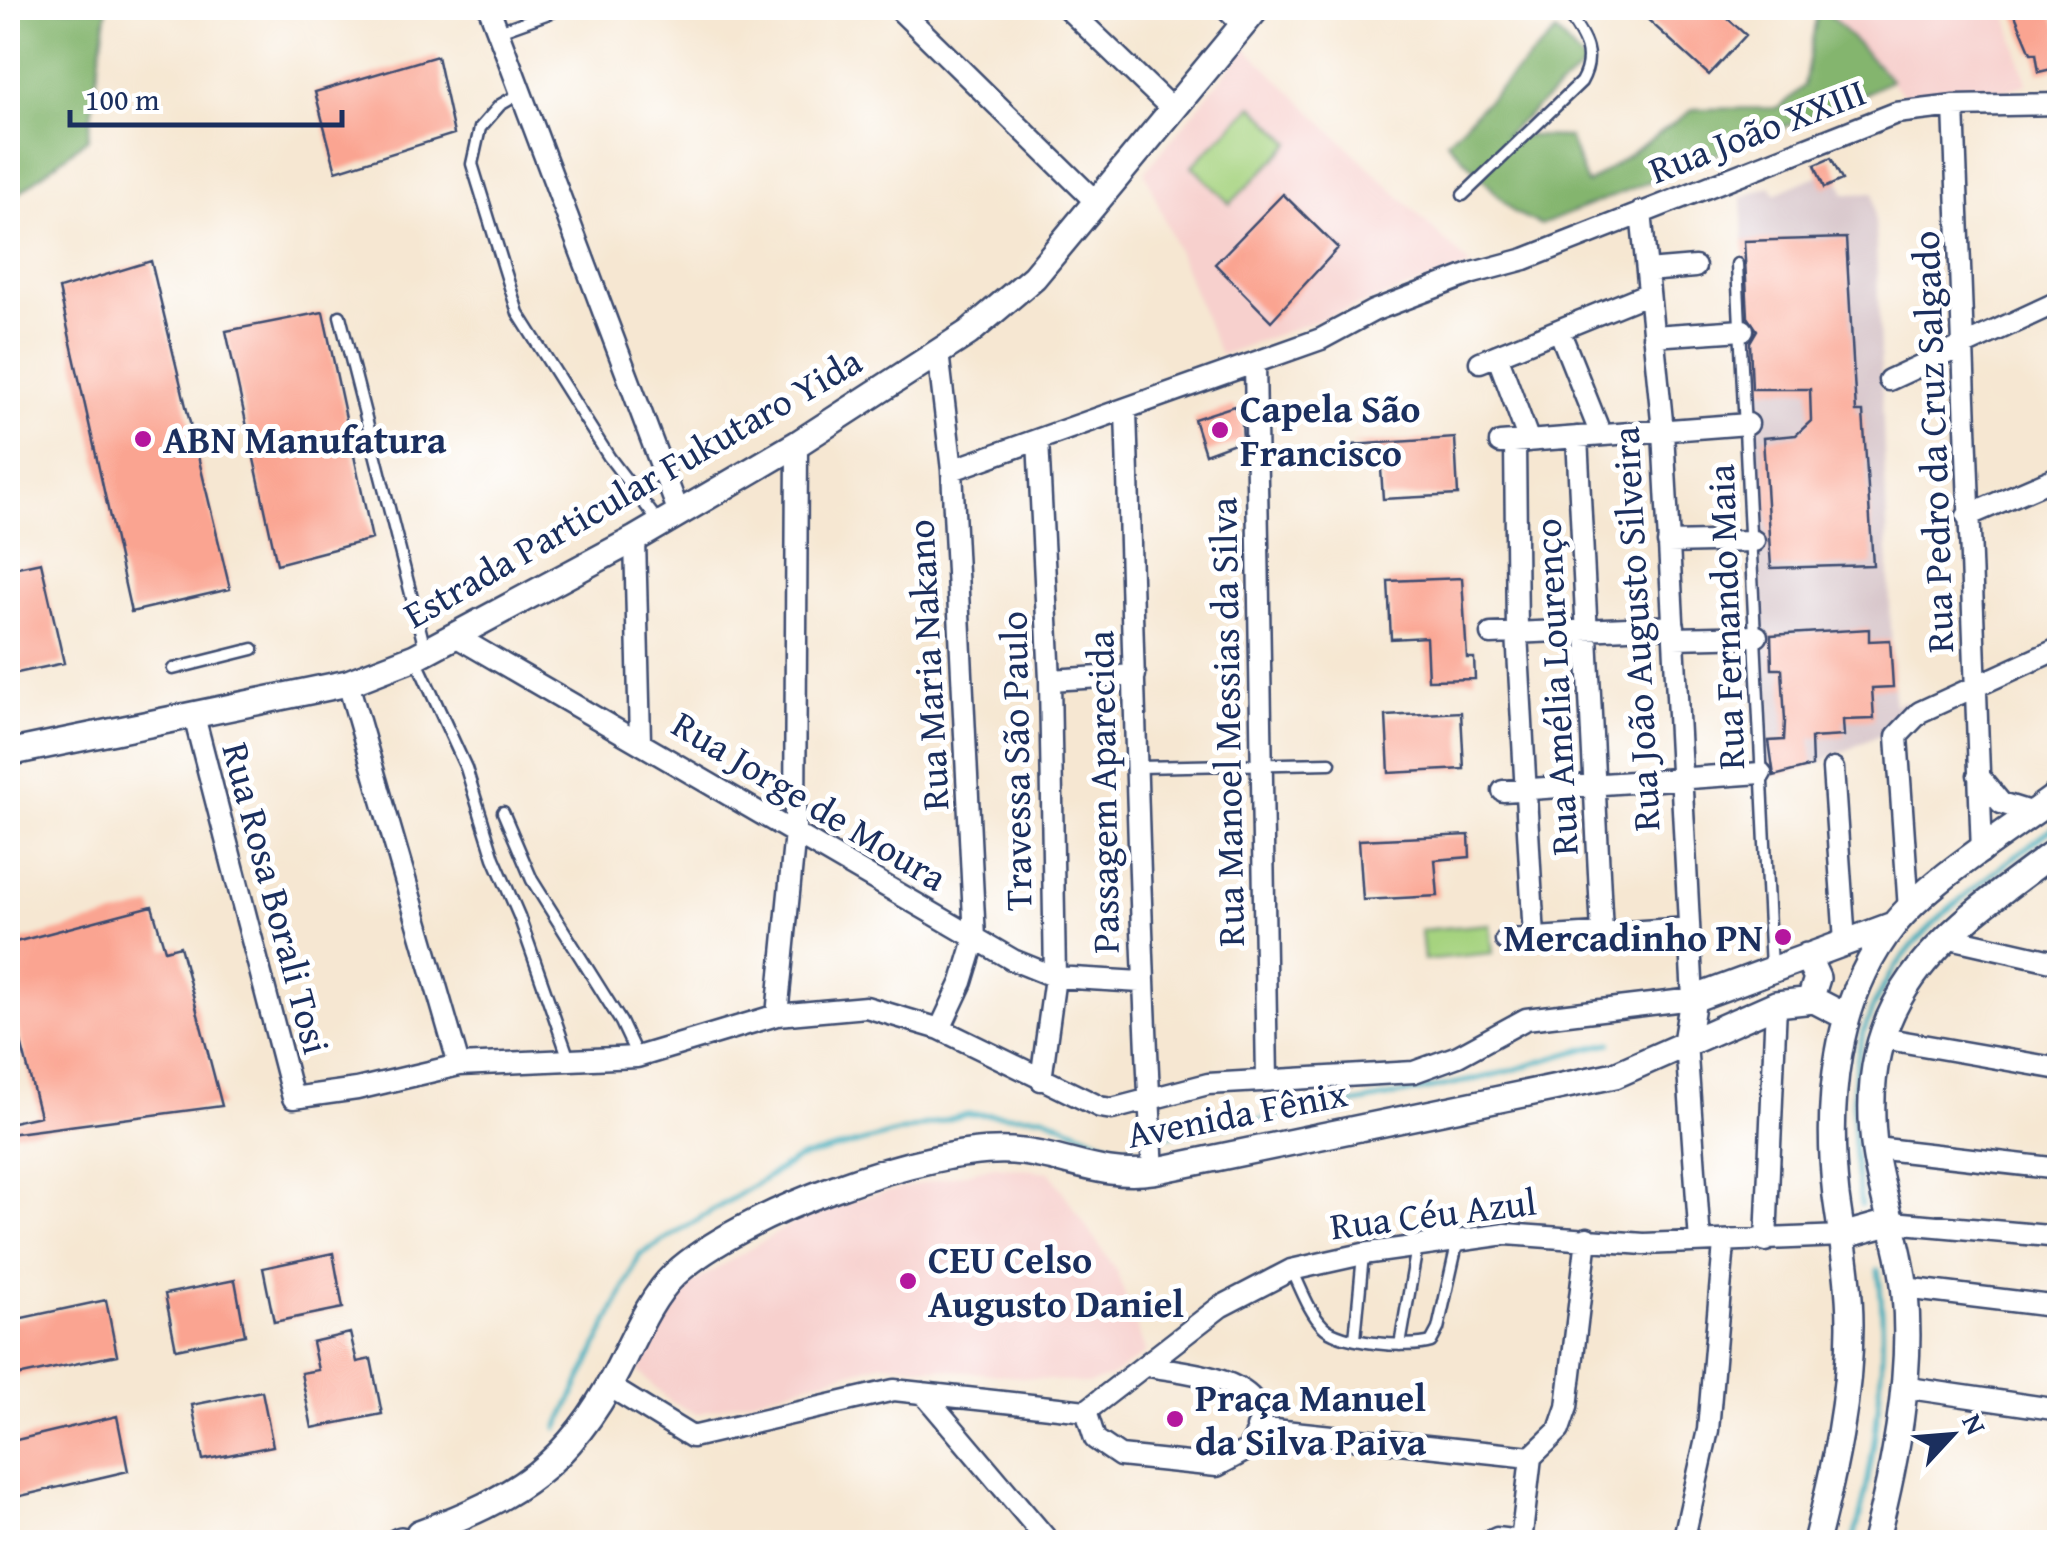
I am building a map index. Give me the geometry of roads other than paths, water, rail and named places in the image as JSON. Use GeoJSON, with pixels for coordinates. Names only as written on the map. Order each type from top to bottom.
{"type":"FeatureCollection","features":[{"type":"Feature","properties":{"kind":"street"},"geometry":{"type":"LineString","coordinates":[[490,8],[669,518]]}},
{"type":"Feature","properties":{"kind":"street"},"geometry":{"type":"LineString","coordinates":[[898,8],[1096,202]]}},
{"type":"Feature","properties":{"kind":"street"},"geometry":{"type":"LineString","coordinates":[[1067,8],[1172,110]]}},
{"type":"Feature","properties":{"kind":"street","name":"Estrada Particular Fukutaro Yida"},"geometry":{"type":"LineString","coordinates":[[8,753],[348,683],[457,637],[797,444],[938,352],[1024,287],[1172,110],[1242,13]]}},
{"type":"Feature","properties":{"kind":"street","name":"Rua João XXIII"},"geometry":{"type":"LineString","coordinates":[[952,470],[1255,363],[1473,273],[1490,271],[1876,120],[1911,110],[1954,106],[2060,104]]}},
{"type":"Feature","properties":{"kind":"street","name":"Rua Pedro da Cruz Salgado"},"geometry":{"type":"LineString","coordinates":[[1954,106],[1982,852]]}},
{"type":"Feature","properties":{"kind":"street","name":"Rua João Augusto Silveira"},"geometry":{"type":"LineString","coordinates":[[1641,212],[1663,431],[1674,632],[1693,999],[1686,1042]]}},
{"type":"Feature","properties":{"kind":"street"},"geometry":{"type":"LineString","coordinates":[[1647,271],[1695,267]]}},
{"type":"Feature","properties":{"kind":"street"},"geometry":{"type":"LineString","coordinates":[[1534,938],[1517,632],[1515,442],[1489,358],[1649,293]]}},
{"type":"Feature","properties":{"kind":"street"},"geometry":{"type":"LineString","coordinates":[[1889,380],[1940,359],[1963,342],[2060,301]]}},
{"type":"Feature","properties":{"kind":"street"},"geometry":{"type":"LineString","coordinates":[[1559,330],[1600,435]]}},
{"type":"Feature","properties":{"kind":"street"},"geometry":{"type":"LineString","coordinates":[[1653,336],[1743,330]]}},
{"type":"Feature","properties":{"kind":"street","name":"Rua Maria Nakano"},"geometry":{"type":"LineString","coordinates":[[938,352],[952,470],[975,939],[962,982],[940,1029]]}},
{"type":"Feature","properties":{"kind":"street","name":"Rua Manoel Messias da Silva"},"geometry":{"type":"LineString","coordinates":[[1255,363],[1267,1080]]}},
{"type":"Feature","properties":{"kind":"street","name":"Passagem Aparecida"},"geometry":{"type":"LineString","coordinates":[[1126,410],[1139,767],[1141,982],[1153,1171]]}},
{"type":"Feature","properties":{"kind":"street"},"geometry":{"type":"LineString","coordinates":[[1515,442],[1748,424]]}},
{"type":"Feature","properties":{"kind":"street","name":"Rua Amélia Lourenço"},"geometry":{"type":"LineString","coordinates":[[1576,437],[1598,783],[1602,933]]}},
{"type":"Feature","properties":{"kind":"street","name":"Travessa São Paulo"},"geometry":{"type":"LineString","coordinates":[[1038,440],[1050,680],[1055,977],[1041,1080]]}},
{"type":"Feature","properties":{"kind":"street"},"geometry":{"type":"LineString","coordinates":[[777,1015],[795,832],[797,444]]}},
{"type":"Feature","properties":{"kind":"street"},"geometry":{"type":"LineString","coordinates":[[1967,516],[2060,476]]}},
{"type":"Feature","properties":{"kind":"street"},"geometry":{"type":"LineString","coordinates":[[635,538],[640,741]]}},
{"type":"Feature","properties":{"kind":"street"},"geometry":{"type":"LineString","coordinates":[[1668,543],[1754,541]]}},
{"type":"Feature","properties":{"kind":"street"},"geometry":{"type":"LineString","coordinates":[[1491,634],[1588,630],[1757,636]]}},
{"type":"Feature","properties":{"kind":"street","name":"Rua Jorge de Moura"},"geometry":{"type":"LineString","coordinates":[[457,637],[975,939],[1055,977],[1141,982]]}},
{"type":"Feature","properties":{"kind":"street"},"geometry":{"type":"LineString","coordinates":[[1816,1542],[1835,1467],[1848,1382],[1850,1292],[1834,1129],[1846,1016],[1865,970],[1901,918],[1897,736],[1920,712],[2060,648]]}},
{"type":"Feature","properties":{"kind":"street"},"geometry":{"type":"LineString","coordinates":[[1050,680],[1134,675]]}},
{"type":"Feature","properties":{"kind":"street"},"geometry":{"type":"LineString","coordinates":[[348,683],[459,1065],[637,1057],[777,1015],[866,1007],[940,1029],[1100,1108],[1126,1107],[1187,1087],[1414,1072],[1458,1056],[1526,1019],[1693,999],[1901,918],[2060,793]]}},
{"type":"Feature","properties":{"kind":"street","name":"Rua Rosa Borali Tosi"},"geometry":{"type":"LineString","coordinates":[[194,716],[293,1098],[459,1065]]}},
{"type":"Feature","properties":{"kind":"street"},"geometry":{"type":"LineString","coordinates":[[1833,769],[1845,942]]}},
{"type":"Feature","properties":{"kind":"street"},"geometry":{"type":"LineString","coordinates":[[1503,790],[1761,773]]}},
{"type":"Feature","properties":{"kind":"street"},"geometry":{"type":"LineString","coordinates":[[1978,775],[2001,802],[2033,814]]}},
{"type":"Feature","properties":{"kind":"street"},"geometry":{"type":"LineString","coordinates":[[1875,1542],[1902,1387],[1908,1320],[1892,1222],[1874,1148],[1870,1104],[1882,1038],[1892,1006],[1915,970],[1946,936],[2057,852]]}},
{"type":"Feature","properties":{"kind":"street"},"geometry":{"type":"LineString","coordinates":[[1506,940],[1688,928]]}},
{"type":"Feature","properties":{"kind":"street"},"geometry":{"type":"LineString","coordinates":[[1946,936],[2060,963]]}},
{"type":"Feature","properties":{"kind":"street"},"geometry":{"type":"LineString","coordinates":[[1807,956],[1817,978],[1810,1000],[1846,1016]]}},
{"type":"Feature","properties":{"kind":"street","name":"Avenida Fênix"},"geometry":{"type":"LineString","coordinates":[[411,1540],[556,1462],[583,1432],[674,1276],[736,1236],[819,1194],[921,1164],[997,1151],[1036,1155],[1111,1174],[1153,1171],[1615,1076],[1776,1004],[1810,1000]]}},
{"type":"Feature","properties":{"kind":"street"},"geometry":{"type":"LineString","coordinates":[[1766,1242],[1776,1004]]}},
{"type":"Feature","properties":{"kind":"street"},"geometry":{"type":"LineString","coordinates":[[1882,1038],[2060,1069]]}},
{"type":"Feature","properties":{"kind":"street"},"geometry":{"type":"LineString","coordinates":[[1686,1042],[1700,1242]]}},
{"type":"Feature","properties":{"kind":"street"},"geometry":{"type":"LineString","coordinates":[[1874,1148],[2060,1169]]}},
{"type":"Feature","properties":{"kind":"street"},"geometry":{"type":"LineString","coordinates":[[1892,1222],[2060,1237]]}},
{"type":"Feature","properties":{"kind":"street","name":"Rua Céu Azul"},"geometry":{"type":"LineString","coordinates":[[1086,1411],[1230,1300],[1292,1270],[1363,1254],[1506,1234],[1644,1244],[1724,1244],[1842,1236],[1892,1222]]}},
{"type":"Feature","properties":{"kind":"street"},"geometry":{"type":"LineString","coordinates":[[1521,1539],[1531,1457],[1560,1430],[1567,1407],[1586,1238]]}},
{"type":"Feature","properties":{"kind":"street"},"geometry":{"type":"LineString","coordinates":[[1683,1542],[1708,1430],[1724,1244]]}},
{"type":"Feature","properties":{"kind":"street"},"geometry":{"type":"LineString","coordinates":[[1905,1288],[2060,1307]]}},
{"type":"Feature","properties":{"kind":"street"},"geometry":{"type":"LineString","coordinates":[[609,1386],[684,1434],[699,1437],[878,1391],[1086,1411],[1088,1426],[1106,1450],[1120,1456],[1217,1466],[1242,1456],[1257,1428],[1253,1403],[1238,1385],[1148,1366]]}},
{"type":"Feature","properties":{"kind":"street"},"geometry":{"type":"LineString","coordinates":[[1902,1387],[2060,1410]]}},
{"type":"Feature","properties":{"kind":"street"},"geometry":{"type":"LineString","coordinates":[[922,1393],[1049,1542]]}},
{"type":"Feature","properties":{"kind":"street"},"geometry":{"type":"LineString","coordinates":[[957,1397],[962,1436]]}},
{"type":"Feature","properties":{"kind":"street"},"geometry":{"type":"LineString","coordinates":[[1257,1428],[1531,1457]]}},
{"type":"Feature","properties":{"kind":"street","name":"Avenida Fênix"},"geometry":{"type":"LineString","coordinates":[[448,1542],[465,1514]]}},
{"type":"Feature","properties":{"kind":"lane"},"geometry":{"type":"LineString","coordinates":[[499,31],[562,8]]}},
{"type":"Feature","properties":{"kind":"lane"},"geometry":{"type":"LineString","coordinates":[[1463,195],[1581,82],[1591,65],[1587,43],[1564,8]]}},
{"type":"Feature","properties":{"kind":"lane"},"geometry":{"type":"LineString","coordinates":[[522,92],[500,106],[480,128],[472,164],[518,313],[609,457],[669,518]]}},
{"type":"Feature","properties":{"kind":"lane","name":"Rua Fernando Maia"},"geometry":{"type":"LineString","coordinates":[[1737,264],[1754,541],[1772,969]]}},
{"type":"Feature","properties":{"kind":"lane"},"geometry":{"type":"LineString","coordinates":[[340,316],[420,654],[476,794],[494,858],[570,1060]]}},
{"type":"Feature","properties":{"kind":"lane"},"geometry":{"type":"LineString","coordinates":[[173,669],[253,649]]}},
{"type":"Feature","properties":{"kind":"lane"},"geometry":{"type":"LineString","coordinates":[[1139,767],[1330,763]]}},
{"type":"Feature","properties":{"kind":"lane"},"geometry":{"type":"LineString","coordinates":[[503,812],[532,880],[622,1022],[637,1057]]}},
{"type":"Feature","properties":{"kind":"lane"},"geometry":{"type":"LineString","coordinates":[[1292,1270],[1320,1324],[1332,1334],[1400,1344],[1431,1342],[1438,1329],[1458,1239]]}},
{"type":"Feature","properties":{"kind":"lane"},"geometry":{"type":"LineString","coordinates":[[1400,1344],[1418,1246]]}},
{"type":"Feature","properties":{"kind":"lane"},"geometry":{"type":"LineString","coordinates":[[1355,1339],[1363,1254]]}},
{"type":"Feature","properties":{"kind":"lane"},"geometry":{"type":"LineString","coordinates":[[1476,1542],[1496,1533],[1521,1539]]}},
{"type":"Feature","properties":{"kind":"waterway"},"geometry":{"type":"LineString","coordinates":[[1861,1205],[1853,1133],[1855,1072],[1867,1022],[1888,978],[1918,939],[1957,902],[2060,823]]}},
{"type":"Feature","properties":{"kind":"waterway"},"geometry":{"type":"LineString","coordinates":[[1170,1135],[1447,1085],[1611,1043]]}},
{"type":"Feature","properties":{"kind":"waterway"},"geometry":{"type":"LineString","coordinates":[[558,1428],[640,1255],[797,1159],[968,1114],[1044,1116],[1114,1146],[1134,1148]]}},
{"type":"Feature","properties":{"kind":"waterway"},"geometry":{"type":"LineString","coordinates":[[1853,1542],[1868,1479],[1878,1407],[1882,1334],[1878,1270]]}},
{"type":"Feature","properties":{"kind":"place","name":"Capela São Francisco"},"geometry":{"type":"Point","coordinates":[1220,430]}},
{"type":"Feature","properties":{"kind":"place","name":"ABN Manufatura"},"geometry":{"type":"Point","coordinates":[143,439]}},
{"type":"Feature","properties":{"kind":"place","name":"Mercadinho PN"},"geometry":{"type":"Point","coordinates":[1783,937]}},
{"type":"Feature","properties":{"kind":"place","name":"CEU Celso Augusto Daniel"},"geometry":{"type":"Point","coordinates":[908,1281]}},
{"type":"Feature","properties":{"kind":"place","name":"Praça Manuel da Silva Paiva"},"geometry":{"type":"Point","coordinates":[1175,1419]}}]}
